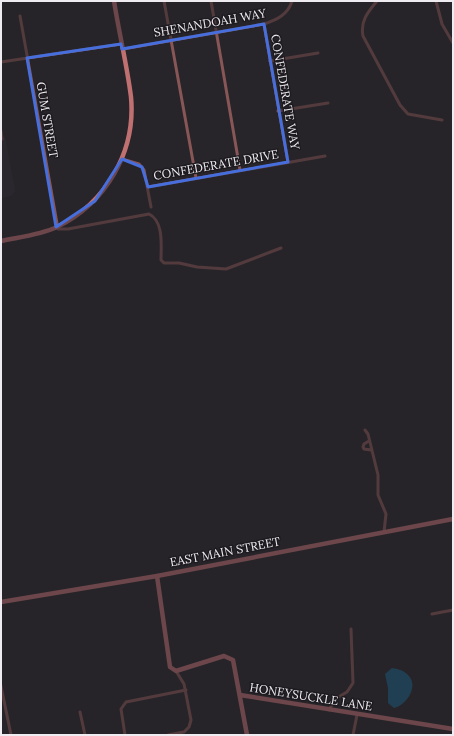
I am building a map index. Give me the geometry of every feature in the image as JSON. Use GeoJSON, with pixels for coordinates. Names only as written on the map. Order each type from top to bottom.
{"type":"FeatureCollection","features":[{"type":"Feature","properties":{"kind":"street"},"geometry":{"type":"LineString","coordinates":[[1,241],[42,233],[56,228],[81,213],[95,201],[109,184],[122,159],[128,141],[131,119],[131,98],[114,1]]}},
{"type":"Feature","properties":{"kind":"street"},"geometry":{"type":"LineString","coordinates":[[164,1],[196,178]]}},
{"type":"Feature","properties":{"kind":"street"},"geometry":{"type":"LineString","coordinates":[[211,1],[240,170]]}},
{"type":"Feature","properties":{"kind":"street","name":"SHENANDOAH WAY"},"geometry":{"type":"LineString","coordinates":[[1,62],[170,40],[264,24],[278,19],[286,12],[292,1]]}},
{"type":"Feature","properties":{"kind":"street"},"geometry":{"type":"LineString","coordinates":[[377,1],[363,19],[361,27],[363,36],[400,105],[408,114],[442,120]]}},
{"type":"Feature","properties":{"kind":"street"},"geometry":{"type":"LineString","coordinates":[[436,1],[442,24],[453,43]]}},
{"type":"Feature","properties":{"kind":"street","name":"GUM STREET"},"geometry":{"type":"LineString","coordinates":[[20,16],[56,228]]}},
{"type":"Feature","properties":{"kind":"street","name":"CONFEDERATE WAY"},"geometry":{"type":"LineString","coordinates":[[264,24],[288,162]]}},
{"type":"Feature","properties":{"kind":"street"},"geometry":{"type":"LineString","coordinates":[[270,61],[318,53]]}},
{"type":"Feature","properties":{"kind":"street"},"geometry":{"type":"LineString","coordinates":[[278,111],[328,103]]}},
{"type":"Feature","properties":{"kind":"street"},"geometry":{"type":"LineString","coordinates":[[1,131],[2,139]]}},
{"type":"Feature","properties":{"kind":"street","name":"CONFEDERATE DRIVE"},"geometry":{"type":"LineString","coordinates":[[148,187],[325,156]]}},
{"type":"Feature","properties":{"kind":"street"},"geometry":{"type":"LineString","coordinates":[[122,159],[139,164],[144,170],[151,207]]}},
{"type":"Feature","properties":{"kind":"street"},"geometry":{"type":"LineString","coordinates":[[56,228],[61,230],[68,229],[149,214],[156,220],[160,232],[162,262],[211,269],[231,268],[281,248]]}},
{"type":"Feature","properties":{"kind":"street"},"geometry":{"type":"LineString","coordinates":[[365,430],[368,434],[378,475],[378,495],[386,514],[384,532]]}},
{"type":"Feature","properties":{"kind":"street"},"geometry":{"type":"LineString","coordinates":[[369,441],[364,444],[363,447],[371,450]]}},
{"type":"Feature","properties":{"kind":"street","name":"EAST MAIN STREET"},"geometry":{"type":"LineString","coordinates":[[1,602],[157,576],[453,519]]}},
{"type":"Feature","properties":{"kind":"street"},"geometry":{"type":"LineString","coordinates":[[157,576],[170,667],[176,671],[184,684],[191,720],[189,727],[184,732],[168,735]]}},
{"type":"Feature","properties":{"kind":"street"},"geometry":{"type":"LineString","coordinates":[[432,614],[453,610]]}},
{"type":"Feature","properties":{"kind":"street"},"geometry":{"type":"LineString","coordinates":[[329,710],[335,699],[347,692],[353,683],[351,629]]}},
{"type":"Feature","properties":{"kind":"street","name":"HONEYSUCKLE LANE"},"geometry":{"type":"LineString","coordinates":[[176,671],[219,657],[229,657],[233,660],[240,695],[357,715],[453,729]]}},
{"type":"Feature","properties":{"kind":"street"},"geometry":{"type":"LineString","coordinates":[[1,686],[10,735]]}},
{"type":"Feature","properties":{"kind":"street"},"geometry":{"type":"LineString","coordinates":[[125,735],[121,709],[126,702],[186,690]]}},
{"type":"Feature","properties":{"kind":"street"},"geometry":{"type":"LineString","coordinates":[[240,695],[247,735]]}},
{"type":"Feature","properties":{"kind":"street"},"geometry":{"type":"LineString","coordinates":[[80,712],[85,735]]}},
{"type":"Feature","properties":{"kind":"street"},"geometry":{"type":"LineString","coordinates":[[353,735],[357,715]]}},
{"type":"Feature","properties":{"kind":"highlighted area"},"geometry":{"type":"Polygon","coordinates":[[[264,24],[288,162],[148,187],[142,167],[122,159],[95,201],[56,227],[27,58],[121,44],[122,49],[264,24]]]}},
{"type":"Feature","properties":{"kind":"shaded area"},"geometry":{"type":"Polygon","coordinates":[[[5,137],[15,191],[11,196],[1,198],[1,138],[5,137]]]}},
{"type":"Feature","properties":{"kind":"water"},"geometry":{"type":"Polygon","coordinates":[[[392,668],[405,673],[411,678],[412,684],[412,689],[407,699],[399,706],[394,708],[388,703],[388,688],[385,674],[392,668]]]}}]}
